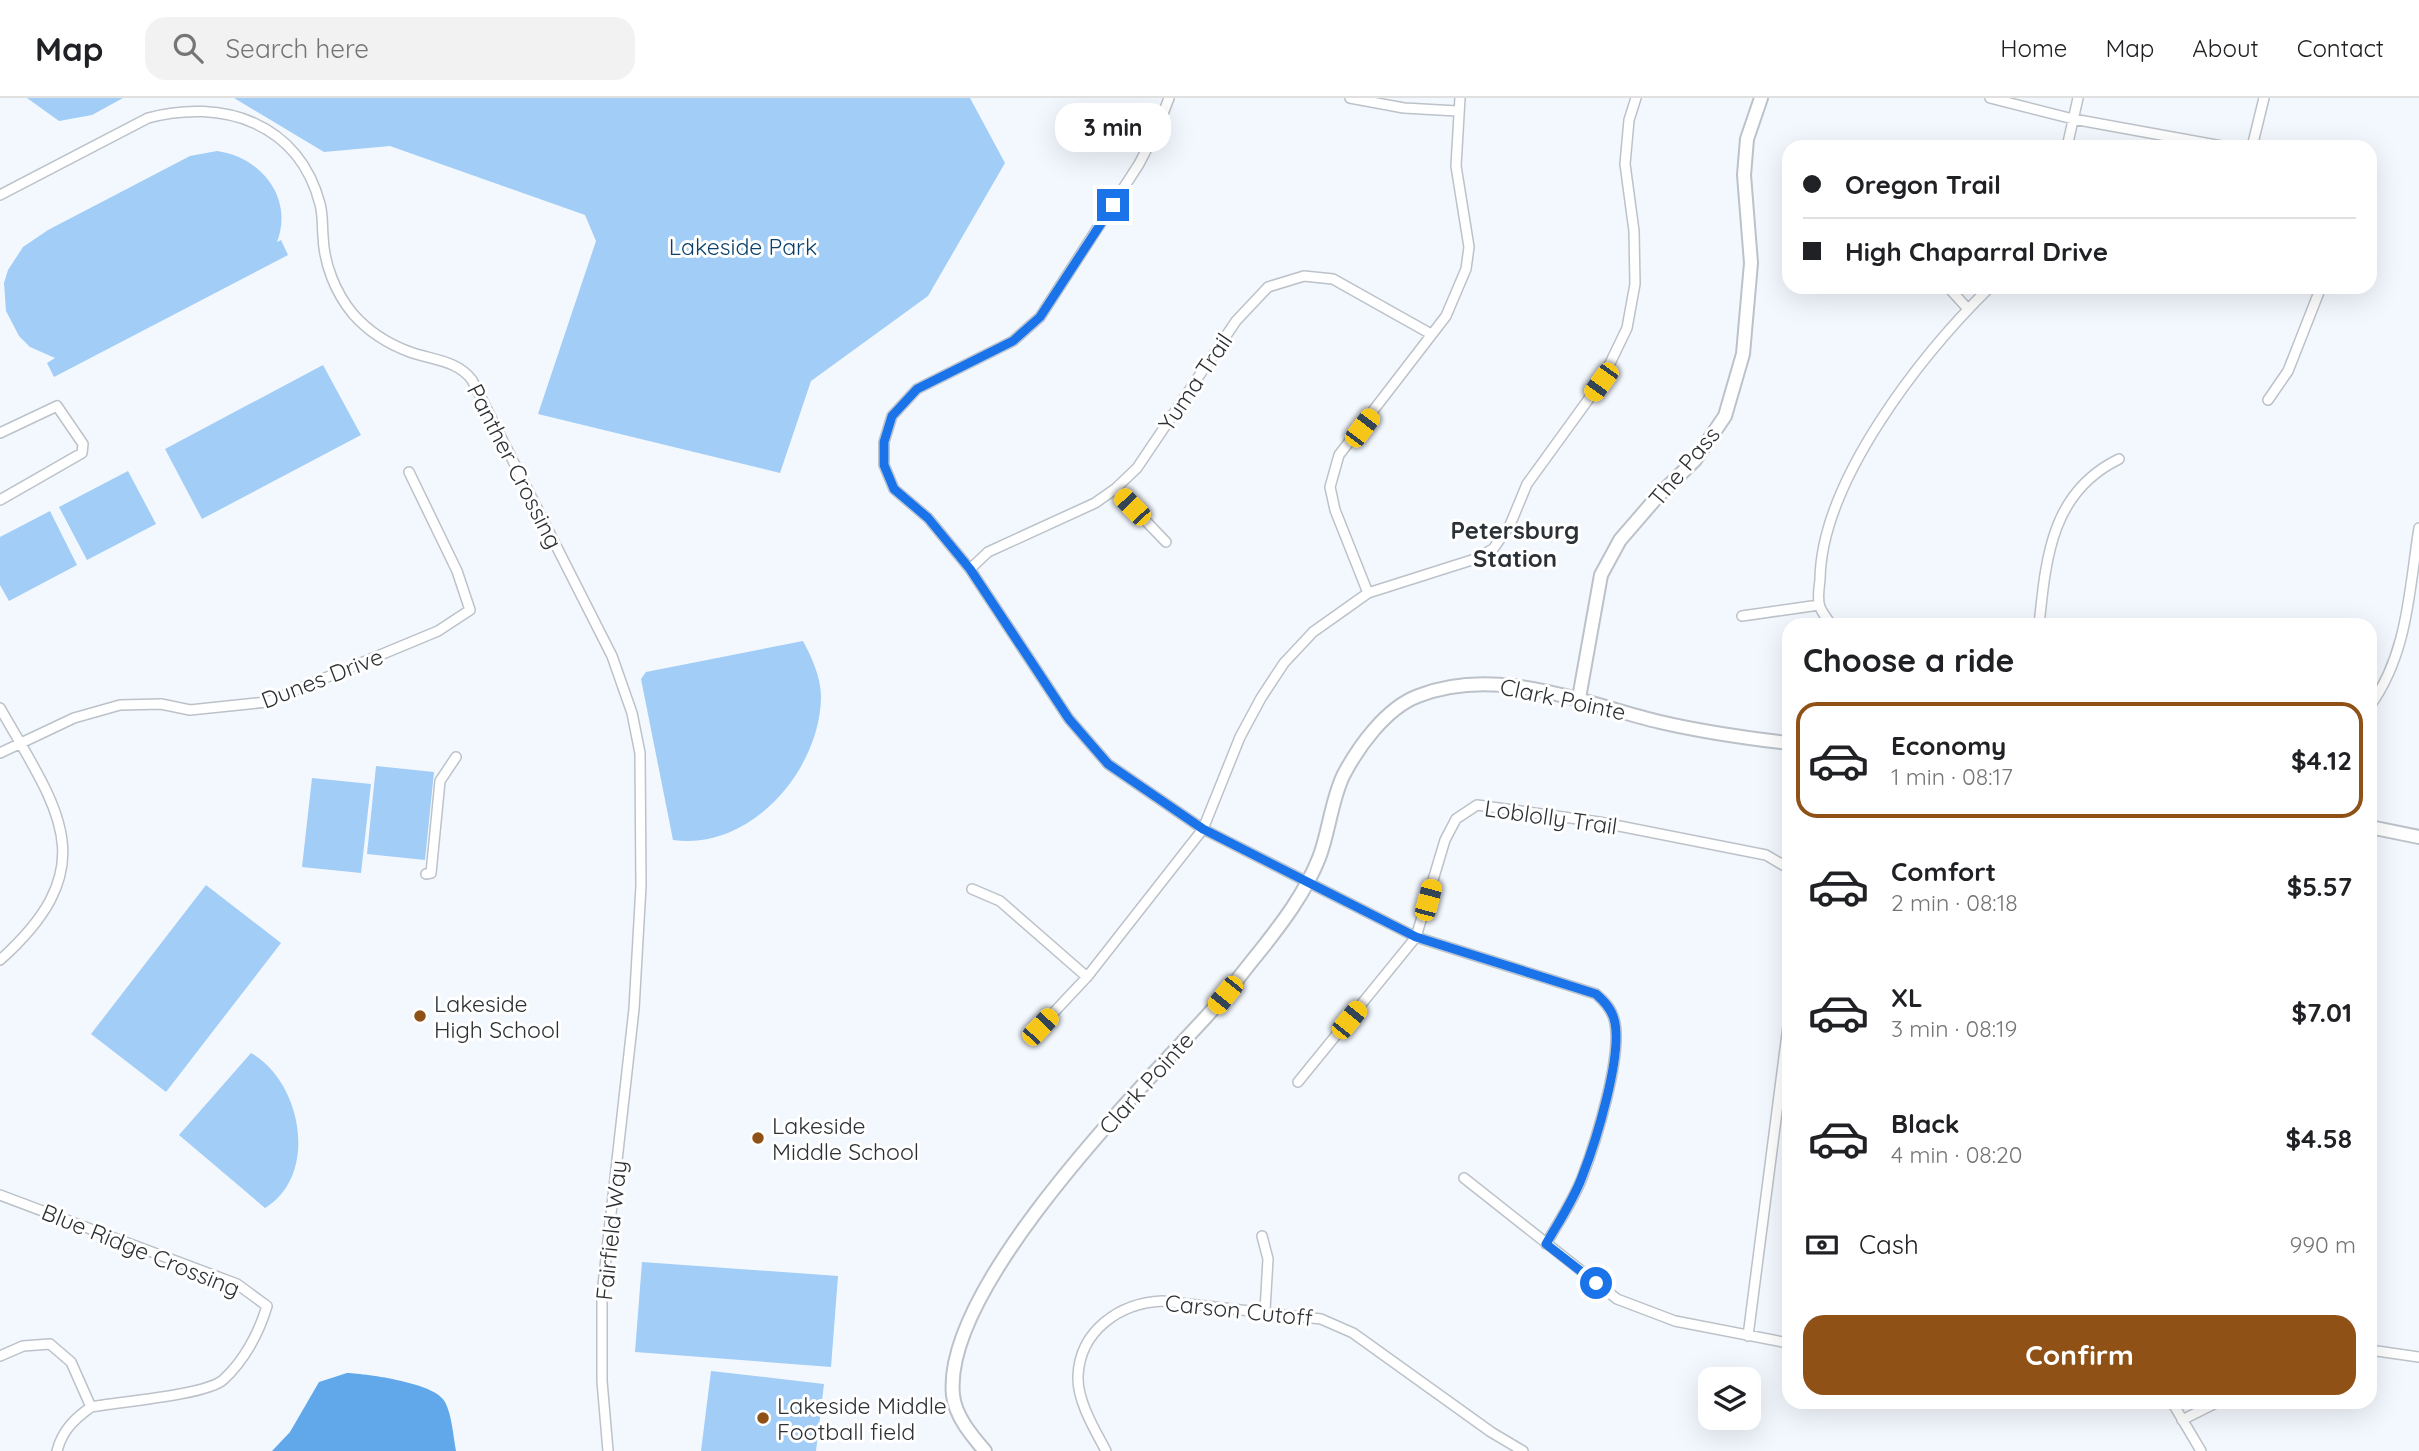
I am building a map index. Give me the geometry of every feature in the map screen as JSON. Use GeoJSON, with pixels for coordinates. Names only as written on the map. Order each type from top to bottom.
{"type":"FeatureCollection","features":[{"type":"Feature","properties":{"kind":"street"},"geometry":{"type":"LineString","coordinates":[[1168,98],[1158,127],[1139,164],[1040,317],[1013,341],[917,389],[892,416],[884,442],[884,465],[894,489],[928,518],[970,569],[1069,719],[1108,764],[1203,829],[1416,937],[1596,994],[1607,1003],[1615,1021],[1612,1063],[1595,1139],[1581,1180],[1546,1244]]}},
{"type":"Feature","properties":{"kind":"street"},"geometry":{"type":"LineString","coordinates":[[1350,98],[1404,108],[1457,111]]}},
{"type":"Feature","properties":{"kind":"street"},"geometry":{"type":"LineString","coordinates":[[1368,593],[1335,510],[1330,487],[1339,455],[1446,316],[1466,269],[1469,247],[1456,166],[1457,111],[1460,98]]}},
{"type":"Feature","properties":{"kind":"street"},"geometry":{"type":"LineString","coordinates":[[1040,1027],[1087,977],[1203,829],[1240,737],[1284,663],[1312,632],[1368,593],[1416,576],[1456,567],[1493,548],[1510,524],[1527,484],[1601,382],[1626,328],[1635,284],[1634,231],[1625,164],[1629,120],[1636,98]]}},
{"type":"Feature","properties":{"kind":"street","name":"The Pass"},"geometry":{"type":"LineString","coordinates":[[1579,698],[1601,575],[1620,541],[1658,496],[1695,460],[1726,416],[1743,354],[1751,263],[1744,176],[1747,139],[1761,98]]}},
{"type":"Feature","properties":{"kind":"street"},"geometry":{"type":"LineString","coordinates":[[1990,98],[2073,119],[2188,140]]}},
{"type":"Feature","properties":{"kind":"street"},"geometry":{"type":"LineString","coordinates":[[2068,140],[2078,98]]}},
{"type":"Feature","properties":{"kind":"street"},"geometry":{"type":"LineString","coordinates":[[2254,140],[2264,98]]}},
{"type":"Feature","properties":{"kind":"street","name":"Panther Crossing"},"geometry":{"type":"LineString","coordinates":[[0,195],[148,117],[191,107],[212,108],[249,118],[281,139],[309,174],[321,205],[323,237],[331,276],[352,313],[368,329],[395,346],[457,367],[472,380],[612,656],[632,713],[643,784],[634,1009]]}},
{"type":"Feature","properties":{"kind":"street","name":"Yuma Trail"},"geometry":{"type":"LineString","coordinates":[[970,569],[988,552],[1095,503],[1115,489],[1137,468],[1236,321],[1268,287],[1304,276],[1333,279],[1432,334]]}},
{"type":"Feature","properties":{"kind":"street"},"geometry":{"type":"LineString","coordinates":[[1954,294],[1968,309]]}},
{"type":"Feature","properties":{"kind":"street"},"geometry":{"type":"LineString","coordinates":[[1827,618],[1819,605],[1824,544],[1860,454],[1913,375],[1983,294]]}},
{"type":"Feature","properties":{"kind":"street"},"geometry":{"type":"LineString","coordinates":[[2268,400],[2288,371],[2318,294]]}},
{"type":"Feature","properties":{"kind":"street"},"geometry":{"type":"LineString","coordinates":[[0,433],[57,406],[83,444],[82,453],[0,500]]}},
{"type":"Feature","properties":{"kind":"street"},"geometry":{"type":"LineString","coordinates":[[2040,618],[2046,553],[2059,519],[2082,486],[2101,467],[2119,458]]}},
{"type":"Feature","properties":{"kind":"street","name":"Dunes Drive"},"geometry":{"type":"LineString","coordinates":[[20,743],[74,718],[120,705],[161,704],[190,710],[267,702],[421,639],[470,610],[457,571],[409,472]]}},
{"type":"Feature","properties":{"kind":"street"},"geometry":{"type":"LineString","coordinates":[[1115,489],[1166,542]]}},
{"type":"Feature","properties":{"kind":"street"},"geometry":{"type":"LineString","coordinates":[[2377,696],[2399,654],[2419,528]]}},
{"type":"Feature","properties":{"kind":"street"},"geometry":{"type":"LineString","coordinates":[[1742,616],[1819,605]]}},
{"type":"Feature","properties":{"kind":"street","name":"Clark Pointe"},"geometry":{"type":"LineString","coordinates":[[985,1451],[962,1420],[953,1398],[953,1368],[959,1340],[998,1268],[1026,1226],[1135,1091],[1209,1015],[1273,935],[1309,881],[1321,855],[1343,777],[1378,727],[1413,697],[1452,685],[1490,684],[1579,698],[1717,735],[1782,742]]}},
{"type":"Feature","properties":{"kind":"street"},"geometry":{"type":"LineString","coordinates":[[0,708],[46,788],[65,846],[61,877],[51,900],[0,960]]}},
{"type":"Feature","properties":{"kind":"street"},"geometry":{"type":"LineString","coordinates":[[0,753],[20,743]]}},
{"type":"Feature","properties":{"kind":"street"},"geometry":{"type":"LineString","coordinates":[[426,874],[431,873],[440,781],[456,757]]}},
{"type":"Feature","properties":{"kind":"street","name":"Loblolly Trail"},"geometry":{"type":"LineString","coordinates":[[1298,1082],[1416,937],[1445,840],[1456,819],[1477,806],[1599,822],[1766,855],[1782,864]]}},
{"type":"Feature","properties":{"kind":"street"},"geometry":{"type":"LineString","coordinates":[[2377,828],[2419,837]]}},
{"type":"Feature","properties":{"kind":"street"},"geometry":{"type":"LineString","coordinates":[[972,889],[1000,901],[1087,977]]}},
{"type":"Feature","properties":{"kind":"street","name":"Fairfield Way"},"geometry":{"type":"LineString","coordinates":[[608,1451],[602,1381],[602,1294],[634,1009]]}},
{"type":"Feature","properties":{"kind":"street"},"geometry":{"type":"LineString","coordinates":[[1748,1336],[1782,1072]]}},
{"type":"Feature","properties":{"kind":"street"},"geometry":{"type":"LineString","coordinates":[[1464,1178],[1617,1299],[1646,1312],[1782,1342]]}},
{"type":"Feature","properties":{"kind":"street","name":"Blue Ridge Crossing"},"geometry":{"type":"LineString","coordinates":[[0,1195],[237,1283],[267,1306],[259,1333],[221,1381],[182,1393],[90,1407]]}},
{"type":"Feature","properties":{"kind":"street"},"geometry":{"type":"LineString","coordinates":[[1262,1236],[1268,1259],[1265,1310]]}},
{"type":"Feature","properties":{"kind":"street","name":"Carson Cutoff"},"geometry":{"type":"LineString","coordinates":[[1106,1451],[1083,1403],[1078,1377],[1083,1350],[1103,1324],[1137,1302],[1161,1301],[1265,1310],[1321,1319],[1353,1333],[1491,1432],[1523,1451]]}},
{"type":"Feature","properties":{"kind":"street"},"geometry":{"type":"LineString","coordinates":[[0,1356],[23,1346],[50,1344],[71,1362],[90,1407],[74,1419],[60,1439],[57,1451]]}},
{"type":"Feature","properties":{"kind":"street"},"geometry":{"type":"LineString","coordinates":[[2377,1351],[2419,1357]]}},
{"type":"Feature","properties":{"kind":"street"},"geometry":{"type":"LineString","coordinates":[[2176,1409],[2201,1451]]}},
{"type":"Feature","properties":{"kind":"street"},"geometry":{"type":"LineString","coordinates":[[2182,1420],[2204,1409]]}},
{"type":"Feature","properties":{"kind":"green space"},"geometry":{"type":"Polygon","coordinates":[[[27,98],[123,98],[92,115],[59,121],[27,98]]]}},
{"type":"Feature","properties":{"kind":"green space","name":"Lakeside Park"},"geometry":{"type":"Polygon","coordinates":[[[234,98],[970,98],[1005,163],[928,296],[811,381],[780,473],[538,414],[596,241],[585,215],[390,146],[324,152],[234,98]]]}},
{"type":"Feature","properties":{"kind":"green space"},"geometry":{"type":"Polygon","coordinates":[[[217,151],[247,162],[270,182],[281,210],[277,242],[281,240],[288,255],[54,377],[47,363],[55,358],[30,347],[19,336],[6,311],[4,283],[8,270],[23,247],[48,230],[190,156],[217,151]]]}},
{"type":"Feature","properties":{"kind":"green space"},"geometry":{"type":"Polygon","coordinates":[[[323,365],[361,435],[202,519],[165,449],[323,365]]]}},
{"type":"Feature","properties":{"kind":"green space"},"geometry":{"type":"Polygon","coordinates":[[[128,471],[156,524],[87,560],[59,507],[128,471]]]}},
{"type":"Feature","properties":{"kind":"green space"},"geometry":{"type":"Polygon","coordinates":[[[50,511],[77,565],[9,601],[0,585],[0,537],[50,511]]]}},
{"type":"Feature","properties":{"kind":"green space"},"geometry":{"type":"Polygon","coordinates":[[[803,641],[818,675],[821,697],[818,725],[794,778],[776,800],[753,819],[728,833],[701,840],[673,840],[641,679],[646,672],[803,641]]]}},
{"type":"Feature","properties":{"kind":"green space"},"geometry":{"type":"Polygon","coordinates":[[[376,766],[434,772],[425,860],[367,854],[376,766]]]}},
{"type":"Feature","properties":{"kind":"green space"},"geometry":{"type":"Polygon","coordinates":[[[312,778],[371,784],[361,873],[302,867],[312,778]]]}},
{"type":"Feature","properties":{"kind":"green space"},"geometry":{"type":"Polygon","coordinates":[[[206,885],[281,943],[166,1092],[91,1034],[206,885]]]}},
{"type":"Feature","properties":{"kind":"green space"},"geometry":{"type":"Polygon","coordinates":[[[251,1053],[268,1066],[282,1084],[292,1105],[297,1128],[298,1151],[293,1173],[282,1193],[265,1208],[179,1135],[251,1053]]]}},
{"type":"Feature","properties":{"kind":"green space"},"geometry":{"type":"Polygon","coordinates":[[[642,1262],[838,1276],[831,1367],[635,1352],[642,1262]]]}},
{"type":"Feature","properties":{"kind":"green space","name":"Lakeside Middle Football field"},"geometry":{"type":"Polygon","coordinates":[[[711,1371],[824,1384],[816,1451],[701,1451],[711,1371]]]}},
{"type":"Feature","properties":{"kind":"shaded area"},"geometry":{"type":"Polygon","coordinates":[[[347,1373],[400,1381],[439,1395],[449,1413],[456,1451],[272,1451],[290,1432],[319,1382],[347,1373]]]}},
{"type":"Feature","properties":{"kind":"place","name":"Lakeside High School"},"geometry":{"type":"Point","coordinates":[420,1016]}},
{"type":"Feature","properties":{"kind":"place","name":"Lakeside Middle School"},"geometry":{"type":"Point","coordinates":[758,1138]}},
{"type":"Feature","properties":{"kind":"place","name":"Lakeside Middle Football field"},"geometry":{"type":"Point","coordinates":[763,1418]}},
{"type":"Feature","properties":{"kind":"district","name":"Petersburg Station"},"geometry":{"type":"Point","coordinates":[1515,544]}},
{"type":"Feature","properties":{"kind":"route"},"geometry":{"type":"LineString","coordinates":[[1113,205],[1040,317],[1013,341],[917,389],[904,399],[892,416],[884,442],[884,465],[894,489],[928,518],[970,569],[1012,637],[1069,719],[1108,764],[1203,829],[1416,937],[1596,994],[1607,1003],[1615,1021],[1614,1052],[1607,1094],[1581,1180],[1546,1244],[1596,1283]]}}]}
